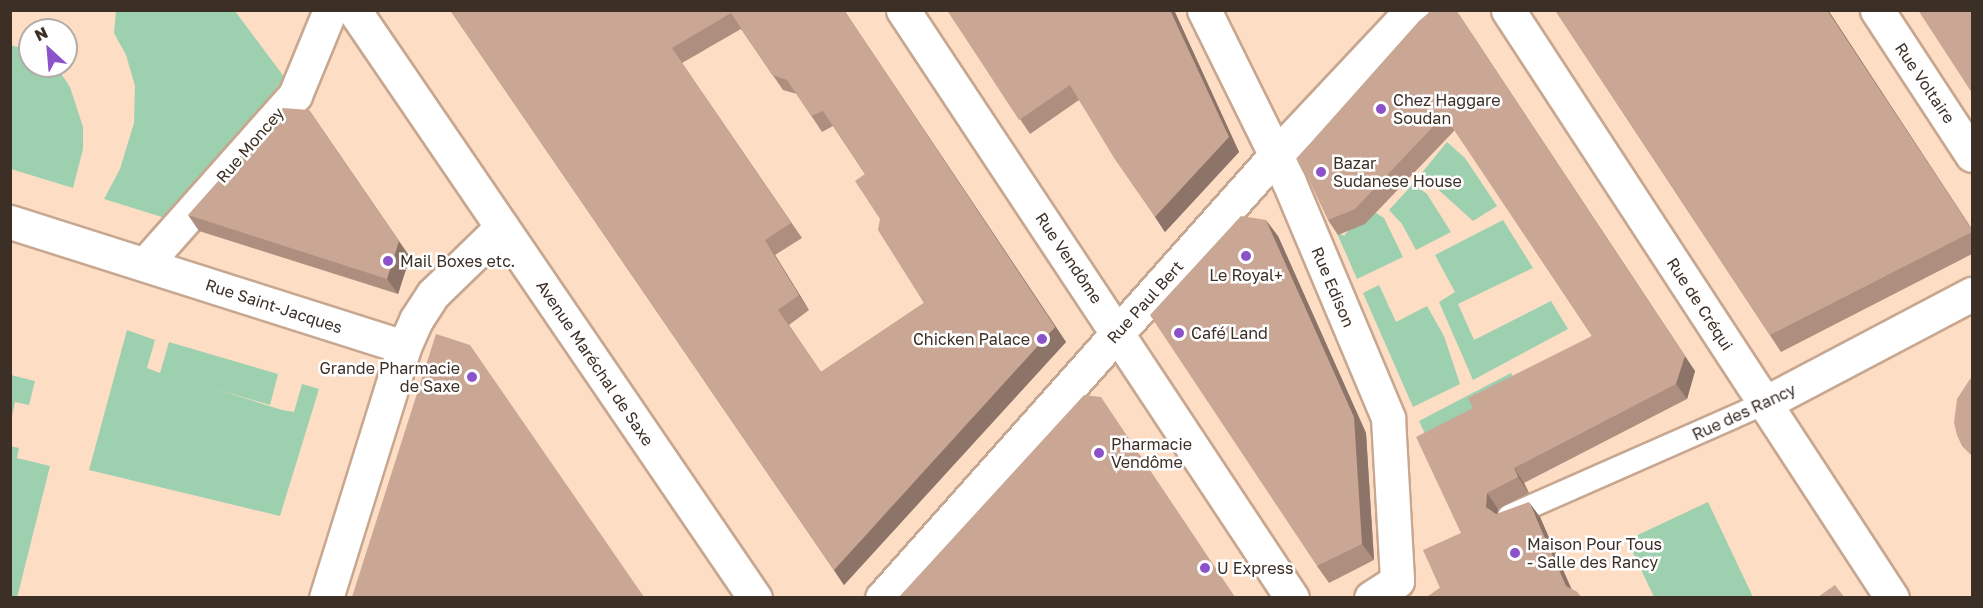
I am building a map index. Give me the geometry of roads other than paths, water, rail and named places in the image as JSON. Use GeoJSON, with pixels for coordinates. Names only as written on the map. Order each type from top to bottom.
{"type":"FeatureCollection","features":[{"type":"Feature","properties":{"kind":"street","name":"Rue Moncey"},"geometry":{"type":"LineString","coordinates":[[145,264],[295,94],[330,10]]}},
{"type":"Feature","properties":{"kind":"street","name":"Avenue Maréchal de Saxe"},"geometry":{"type":"LineString","coordinates":[[354,10],[755,597]]}},
{"type":"Feature","properties":{"kind":"street","name":"Rue Vendôme"},"geometry":{"type":"LineString","coordinates":[[903,10],[1292,597]]}},
{"type":"Feature","properties":{"kind":"street","name":"Rue Edison"},"geometry":{"type":"LineString","coordinates":[[1204,10],[1289,182],[1388,418],[1384,589]]}},
{"type":"Feature","properties":{"kind":"street","name":"Rue Paul Bert"},"geometry":{"type":"LineString","coordinates":[[882,597],[1275,156],[1412,10]]}},
{"type":"Feature","properties":{"kind":"street","name":"Rue de Créqui"},"geometry":{"type":"LineString","coordinates":[[1508,10],[1892,597]]}},
{"type":"Feature","properties":{"kind":"street","name":"Rue Voltaire"},"geometry":{"type":"LineString","coordinates":[[1877,10],[1972,155]]}},
{"type":"Feature","properties":{"kind":"street","name":"Rue Saint-Jacques"},"geometry":{"type":"LineString","coordinates":[[10,222],[404,347]]}},
{"type":"Feature","properties":{"kind":"street"},"geometry":{"type":"LineString","coordinates":[[326,597],[404,347],[416,320],[433,294],[502,227]]}},
{"type":"Feature","properties":{"kind":"street","name":"Rue des Rancy"},"geometry":{"type":"LineString","coordinates":[[1765,403],[1972,294]]}},
{"type":"Feature","properties":{"kind":"lane","name":"Rue des Rancy"},"geometry":{"type":"LineString","coordinates":[[1509,516],[1765,403]]}},
{"type":"Feature","properties":{"kind":"place","name":"Chez Haggare Soudan"},"geometry":{"type":"Point","coordinates":[1381,109]}},
{"type":"Feature","properties":{"kind":"place","name":"Bazar Sudanese House"},"geometry":{"type":"Point","coordinates":[1321,172]}},
{"type":"Feature","properties":{"kind":"place","name":"Le Royal+"},"geometry":{"type":"Point","coordinates":[1246,256]}},
{"type":"Feature","properties":{"kind":"place","name":"Mail Boxes etc."},"geometry":{"type":"Point","coordinates":[388,261]}},
{"type":"Feature","properties":{"kind":"place","name":"Café Land"},"geometry":{"type":"Point","coordinates":[1179,333]}},
{"type":"Feature","properties":{"kind":"place","name":"Chicken Palace"},"geometry":{"type":"Point","coordinates":[1042,339]}},
{"type":"Feature","properties":{"kind":"place","name":"Grande Pharmacie de Saxe"},"geometry":{"type":"Point","coordinates":[472,377]}},
{"type":"Feature","properties":{"kind":"place","name":"Pharmacie Vendôme"},"geometry":{"type":"Point","coordinates":[1099,453]}},
{"type":"Feature","properties":{"kind":"place","name":"Maison Pour Tous - Salle des Rancy"},"geometry":{"type":"Point","coordinates":[1515,553]}},
{"type":"Feature","properties":{"kind":"place","name":"U Express"},"geometry":{"type":"Point","coordinates":[1205,568]}}]}
